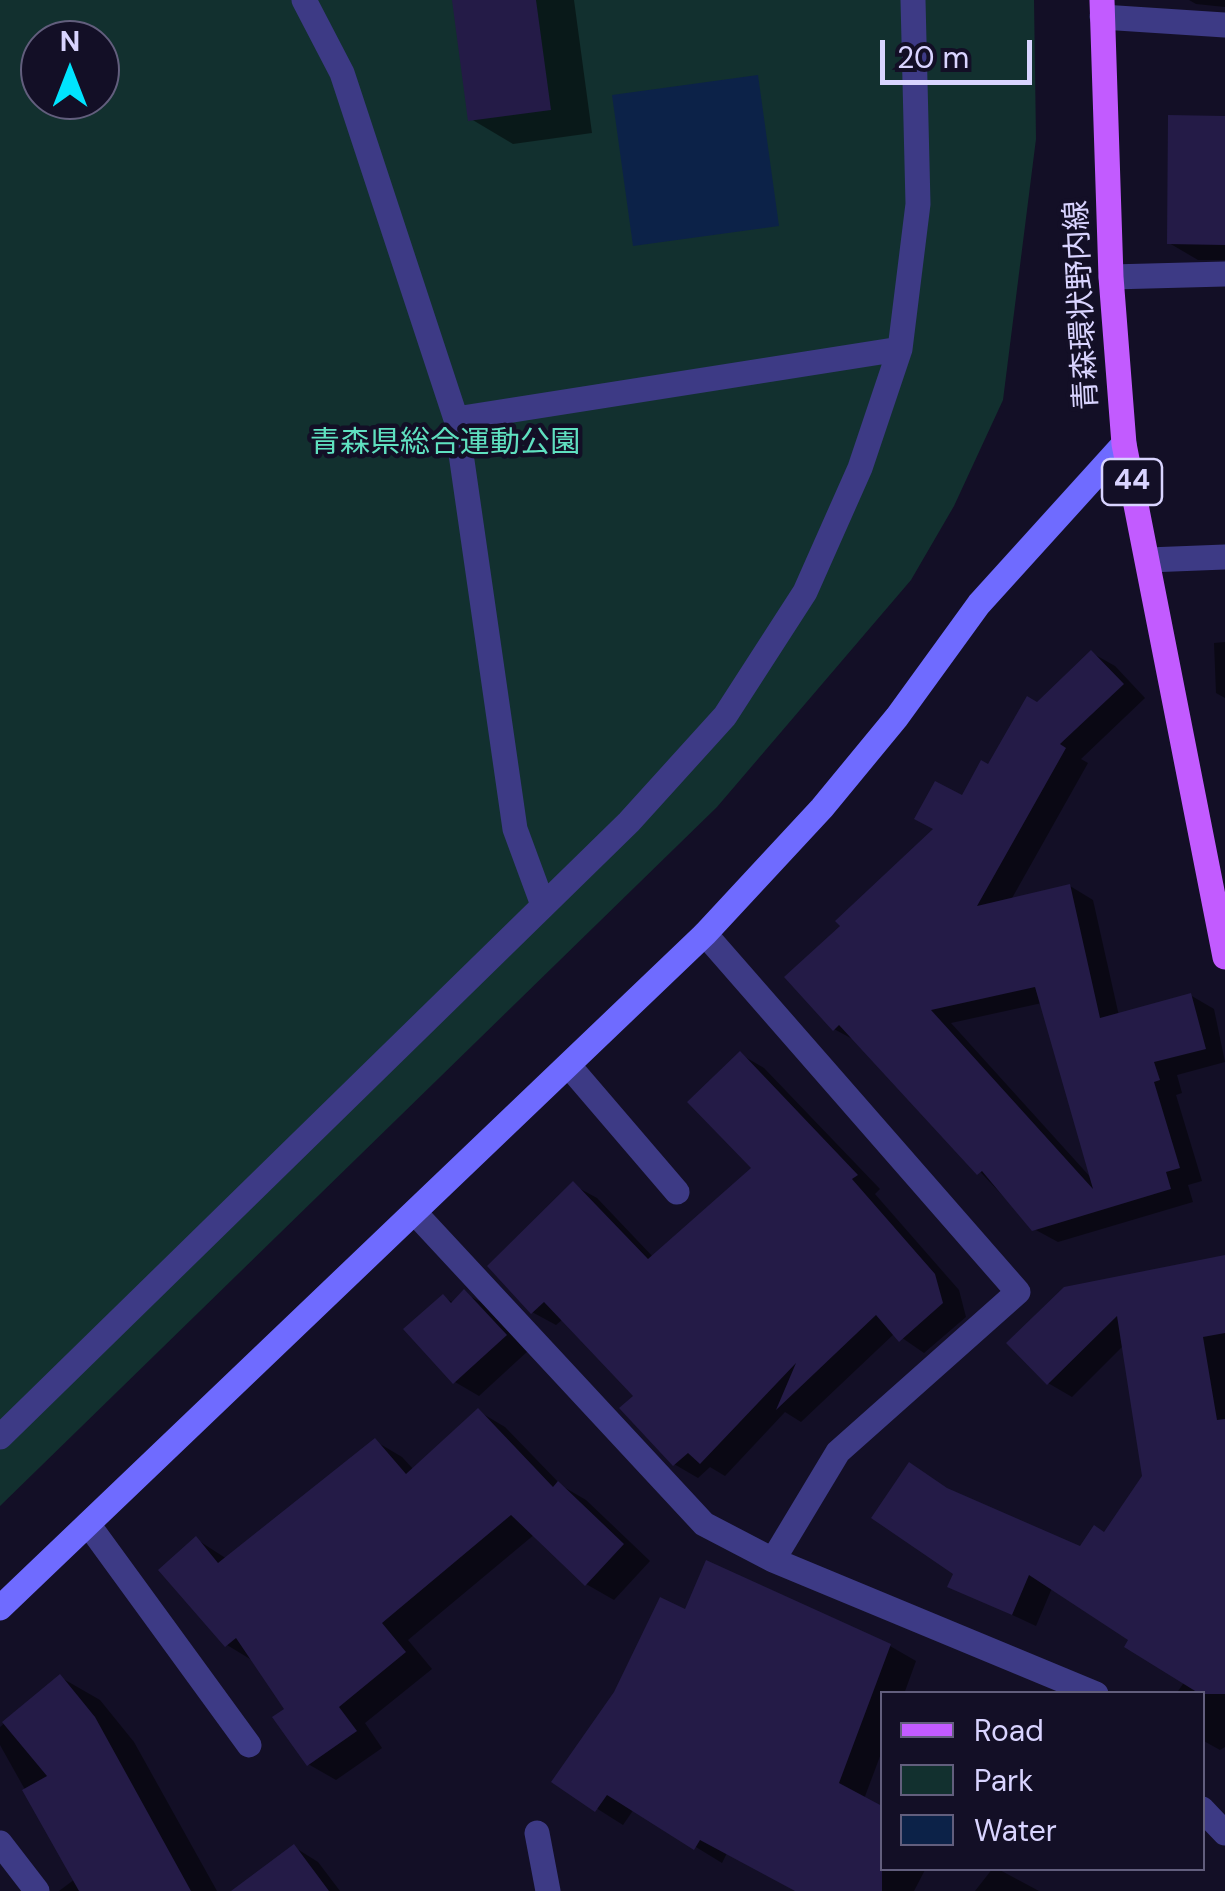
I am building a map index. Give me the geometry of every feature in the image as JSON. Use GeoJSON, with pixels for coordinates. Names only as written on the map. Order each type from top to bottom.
{"type":"FeatureCollection","features":[{"type":"Feature","properties":{"kind":"main road","name":"青森環状野内線"},"geometry":{"type":"LineString","coordinates":[[1102,9],[1111,277],[1124,444],[1225,957]]}},
{"type":"Feature","properties":{"kind":"street"},"geometry":{"type":"LineString","coordinates":[[304,0],[342,73],[456,419],[515,829],[543,905]]}},
{"type":"Feature","properties":{"kind":"street"},"geometry":{"type":"LineString","coordinates":[[0,1437],[629,822],[725,716],[806,592],[860,468],[900,349],[918,204],[913,0]]}},
{"type":"Feature","properties":{"kind":"street"},"geometry":{"type":"LineString","coordinates":[[1102,9],[1225,26]]}},
{"type":"Feature","properties":{"kind":"street"},"geometry":{"type":"LineString","coordinates":[[1111,277],[1225,274]]}},
{"type":"Feature","properties":{"kind":"street"},"geometry":{"type":"LineString","coordinates":[[456,419],[900,349]]}},
{"type":"Feature","properties":{"kind":"street"},"geometry":{"type":"LineString","coordinates":[[0,1608],[705,934],[834,793],[979,604],[1124,444]]}},
{"type":"Feature","properties":{"kind":"street"},"geometry":{"type":"LineString","coordinates":[[1148,560],[1225,558]]}},
{"type":"Feature","properties":{"kind":"street"},"geometry":{"type":"LineString","coordinates":[[705,934],[1018,1292],[838,1452],[773,1560]]}},
{"type":"Feature","properties":{"kind":"street"},"geometry":{"type":"LineString","coordinates":[[569,1066],[677,1192]]}},
{"type":"Feature","properties":{"kind":"street"},"geometry":{"type":"LineString","coordinates":[[416,1214],[704,1524],[773,1560],[1089,1691]]}},
{"type":"Feature","properties":{"kind":"street"},"geometry":{"type":"LineString","coordinates":[[88,1524],[248,1745]]}},
{"type":"Feature","properties":{"kind":"street"},"geometry":{"type":"LineString","coordinates":[[1205,1812],[1225,1833]]}},
{"type":"Feature","properties":{"kind":"street"},"geometry":{"type":"LineString","coordinates":[[537,1832],[548,1891]]}},
{"type":"Feature","properties":{"kind":"street"},"geometry":{"type":"LineString","coordinates":[[0,1844],[37,1891]]}},
{"type":"Feature","properties":{"kind":"green space","name":"青森県総合運動公園"},"geometry":{"type":"Polygon","coordinates":[[[0,0],[1034,0],[1036,139],[1003,400],[954,506],[911,580],[717,807],[0,1506],[0,0]]]}},
{"type":"Feature","properties":{"kind":"water"},"geometry":{"type":"Polygon","coordinates":[[[758,75],[779,226],[633,246],[612,95],[758,75]]]}},
{"type":"Feature","properties":{"kind":"building"},"geometry":{"type":"Polygon","coordinates":[[[452,0],[536,0],[551,110],[468,121],[452,0]]]}},
{"type":"Feature","properties":{"kind":"building"},"geometry":{"type":"Polygon","coordinates":[[[1168,115],[1225,116],[1225,245],[1167,244],[1168,115]]]}},
{"type":"Feature","properties":{"kind":"building"},"geometry":{"type":"Polygon","coordinates":[[[1091,650],[1124,684],[1060,744],[1066,748],[977,906],[1070,884],[1100,1018],[1191,993],[1206,1049],[1154,1062],[1160,1080],[1154,1082],[1180,1168],[1166,1172],[1171,1189],[1032,1231],[982,1171],[977,1175],[839,1025],[833,1031],[784,977],[840,926],[835,921],[933,829],[914,819],[935,781],[962,795],[981,760],[988,764],[1027,696],[1037,702],[1091,650]],[[1035,987],[931,1010],[1093,1189],[1035,987]]]}},
{"type":"Feature","properties":{"kind":"building"},"geometry":{"type":"Polygon","coordinates":[[[740,1051],[858,1175],[852,1179],[935,1274],[943,1303],[899,1342],[876,1315],[776,1410],[796,1363],[700,1464],[688,1453],[673,1466],[619,1408],[633,1396],[544,1302],[531,1314],[487,1266],[573,1181],[648,1259],[751,1168],[687,1102],[740,1051]]]}},
{"type":"Feature","properties":{"kind":"building"},"geometry":{"type":"Polygon","coordinates":[[[1225,1255],[1225,1333],[1203,1337],[1217,1420],[1225,1419],[1225,1694],[1195,1691],[1124,1647],[1128,1640],[1029,1575],[1012,1615],[947,1587],[953,1574],[871,1518],[909,1462],[947,1488],[1080,1546],[1094,1525],[1104,1532],[1142,1476],[1117,1316],[1047,1385],[1006,1343],[1064,1287],[1225,1255]]]}},
{"type":"Feature","properties":{"kind":"building"},"geometry":{"type":"Polygon","coordinates":[[[464,1289],[507,1335],[453,1384],[403,1329],[443,1294],[451,1303],[464,1289]]]}},
{"type":"Feature","properties":{"kind":"building"},"geometry":{"type":"Polygon","coordinates":[[[478,1408],[553,1487],[558,1481],[624,1544],[585,1586],[511,1515],[382,1623],[406,1652],[339,1707],[357,1731],[307,1766],[272,1717],[284,1709],[236,1638],[225,1647],[158,1570],[196,1536],[218,1563],[375,1438],[406,1474],[478,1408]]]}},
{"type":"Feature","properties":{"kind":"building"},"geometry":{"type":"Polygon","coordinates":[[[706,1560],[891,1644],[839,1783],[880,1805],[882,1891],[795,1891],[700,1840],[694,1850],[607,1795],[595,1812],[551,1782],[614,1692],[660,1597],[685,1609],[706,1560]]]}},
{"type":"Feature","properties":{"kind":"building"},"geometry":{"type":"Polygon","coordinates":[[[60,1674],[95,1717],[191,1891],[79,1891],[22,1790],[47,1776],[2,1722],[60,1674]]]}},
{"type":"Feature","properties":{"kind":"building"},"geometry":{"type":"Polygon","coordinates":[[[294,1844],[329,1891],[231,1891],[294,1844]]]}}]}
